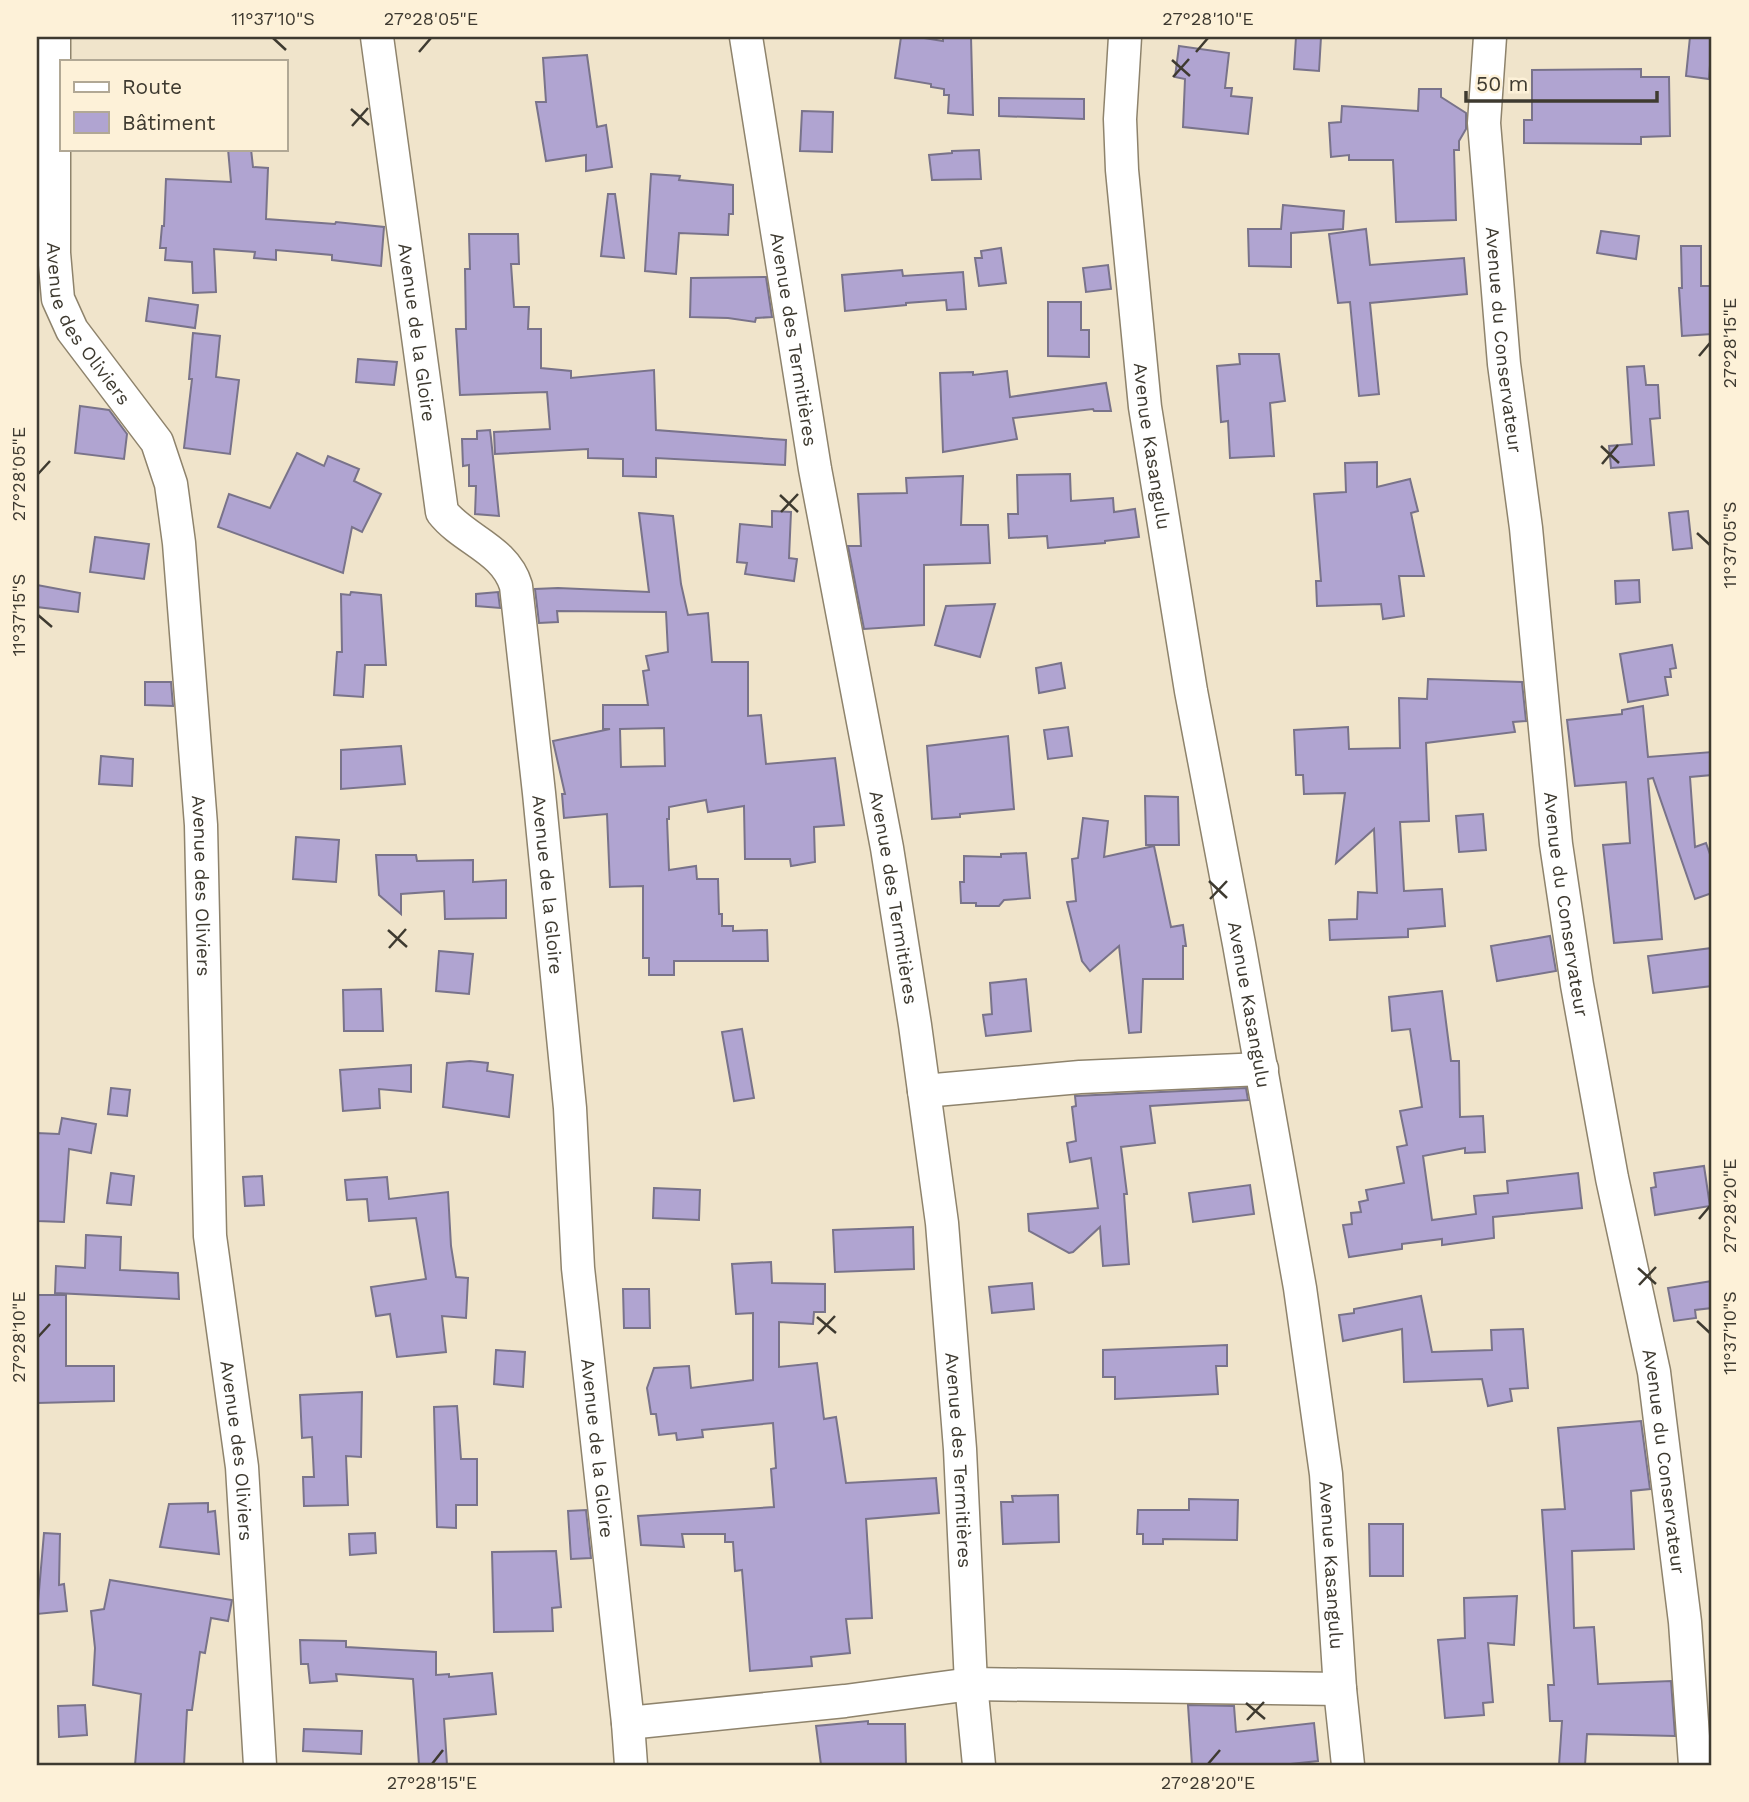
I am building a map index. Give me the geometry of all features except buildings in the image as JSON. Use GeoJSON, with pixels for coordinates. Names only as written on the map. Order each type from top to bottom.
{"type":"FeatureCollection","features":[{"type":"Feature","properties":{"kind":"street","name":"Avenue des Oliviers"},"geometry":{"type":"LineString","coordinates":[[54,37],[54,253],[58,299],[72,330],[157,442],[171,484],[179,543],[201,825],[210,1236],[242,1467],[260,1765]]}},
{"type":"Feature","properties":{"kind":"street","name":"Avenue de la Gloire"},"geometry":{"type":"LineString","coordinates":[[377,37],[442,512],[451,523],[503,561],[513,574],[516,586],[570,1108],[578,1268],[631,1765]]}},
{"type":"Feature","properties":{"kind":"street","name":"Avenue des Termitières"},"geometry":{"type":"LineString","coordinates":[[746,37],[815,469],[887,848],[942,1223],[953,1338],[971,1684],[979,1765]]}},
{"type":"Feature","properties":{"kind":"street","name":"Avenue Kasangulu"},"geometry":{"type":"LineString","coordinates":[[1125,37],[1120,119],[1122,170],[1145,407],[1191,691],[1300,1288],[1326,1474],[1340,1689],[1348,1765]]}},
{"type":"Feature","properties":{"kind":"street","name":"Avenue du Conservateur"},"geometry":{"type":"LineString","coordinates":[[1490,37],[1484,123],[1504,364],[1526,528],[1556,844],[1577,985],[1605,1139],[1654,1372],[1685,1622],[1695,1765]]}},
{"type":"Feature","properties":{"kind":"street"},"geometry":{"type":"LineString","coordinates":[[924,1091],[1080,1077],[1262,1069]]}},
{"type":"Feature","properties":{"kind":"street"},"geometry":{"type":"LineString","coordinates":[[628,1723],[845,1701],[971,1684],[1340,1689]]}}]}
